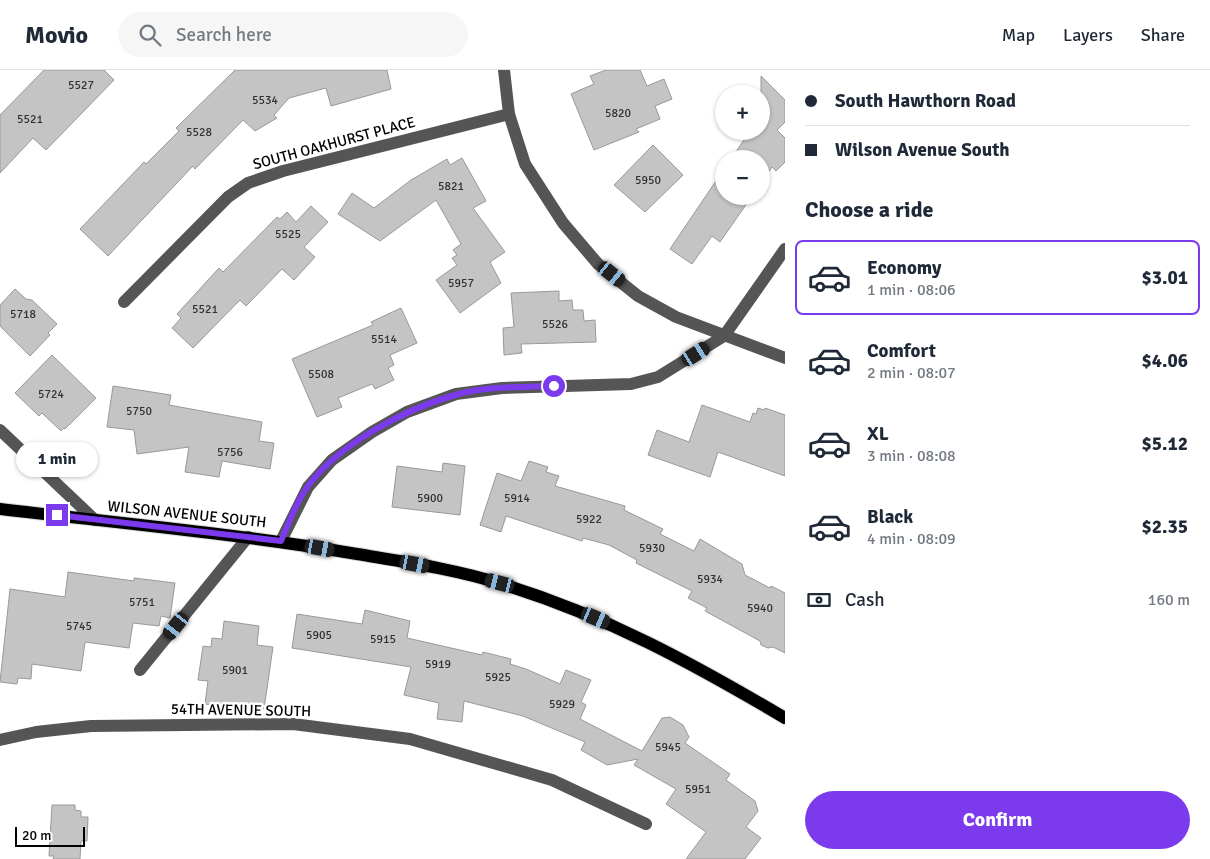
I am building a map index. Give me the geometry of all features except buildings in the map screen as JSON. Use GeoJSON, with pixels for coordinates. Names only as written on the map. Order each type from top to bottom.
{"type":"FeatureCollection","features":[{"type":"Feature","properties":{"kind":"main road","name":"WILSON AVENUE SOUTH"},"geometry":{"type":"LineString","coordinates":[[0,508],[281,541],[461,573],[539,596],[615,626],[673,654],[785,718]]}},
{"type":"Feature","properties":{"kind":"street"},"geometry":{"type":"LineString","coordinates":[[504,70],[509,114],[524,164],[563,223],[598,264],[638,296],[676,316],[785,358]]}},
{"type":"Feature","properties":{"kind":"street","name":"SOUTH OAKHURST PLACE"},"geometry":{"type":"LineString","coordinates":[[124,302],[228,197],[248,184],[283,171],[509,114]]}},
{"type":"Feature","properties":{"kind":"street"},"geometry":{"type":"LineString","coordinates":[[281,541],[308,486],[332,460],[372,432],[408,412],[456,394],[502,388],[631,384],[658,377],[724,336],[785,249]]}},
{"type":"Feature","properties":{"kind":"street"},"geometry":{"type":"LineString","coordinates":[[0,430],[95,520]]}},
{"type":"Feature","properties":{"kind":"street"},"geometry":{"type":"LineString","coordinates":[[140,670],[248,537]]}},
{"type":"Feature","properties":{"kind":"street","name":"54TH AVENUE SOUTH"},"geometry":{"type":"LineString","coordinates":[[0,740],[36,732],[91,726],[303,725],[410,739],[552,780],[646,824]]}},
{"type":"Feature","properties":{"kind":"route"},"geometry":{"type":"LineString","coordinates":[[57,515],[281,541],[308,486],[332,460],[372,432],[408,412],[456,394],[502,388],[554,386]]}}]}
